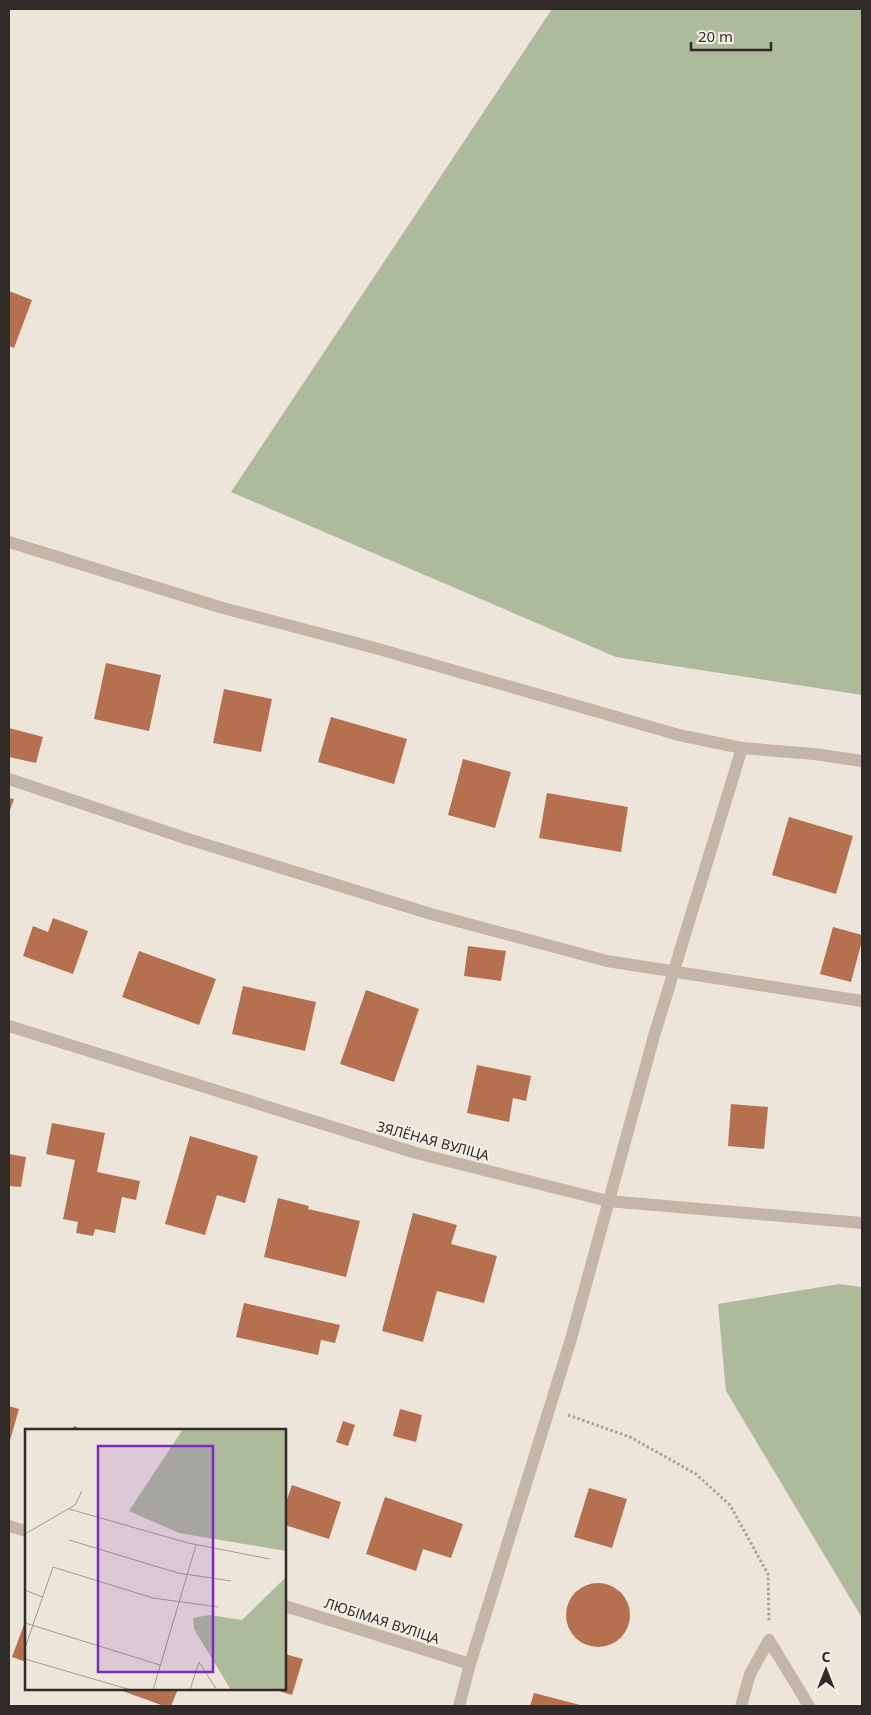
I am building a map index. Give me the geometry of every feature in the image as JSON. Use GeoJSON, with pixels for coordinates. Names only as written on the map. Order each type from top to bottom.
{"type":"FeatureCollection","features":[{"type":"Feature","properties":{"kind":"street"},"geometry":{"type":"LineString","coordinates":[[9,542],[223,608],[375,648],[680,736],[742,748],[814,754],[862,761]]}},
{"type":"Feature","properties":{"kind":"street"},"geometry":{"type":"LineString","coordinates":[[459,1706],[470,1664],[571,1339],[673,971],[742,748]]}},
{"type":"Feature","properties":{"kind":"street"},"geometry":{"type":"LineString","coordinates":[[9,779],[188,839],[431,914],[607,961],[862,1001]]}},
{"type":"Feature","properties":{"kind":"street","name":"ЗЯЛЁНАЯ ВУЛІЦА"},"geometry":{"type":"LineString","coordinates":[[9,1026],[416,1153],[608,1201],[862,1223]]}},
{"type":"Feature","properties":{"kind":"street"},"geometry":{"type":"LineString","coordinates":[[9,1526],[25,1531]]}},
{"type":"Feature","properties":{"kind":"street","name":"ЛЮБІМАЯ ВУЛІЦА"},"geometry":{"type":"LineString","coordinates":[[286,1606],[470,1664]]}},
{"type":"Feature","properties":{"kind":"street"},"geometry":{"type":"LineString","coordinates":[[741,1706],[750,1674],[769,1640],[810,1706]]}},
{"type":"Feature","properties":{"kind":"path"},"geometry":{"type":"LineString","coordinates":[[549,1408],[630,1437],[696,1474],[730,1505],[768,1574],[769,1640]]}},
{"type":"Feature","properties":{"kind":"green space"},"geometry":{"type":"Polygon","coordinates":[[[552,9],[862,9],[862,695],[616,657],[231,492],[552,9]]]}},
{"type":"Feature","properties":{"kind":"green space"},"geometry":{"type":"Polygon","coordinates":[[[839,1284],[862,1287],[862,1618],[726,1391],[718,1304],[839,1284]]]}},
{"type":"Feature","properties":{"kind":"building"},"geometry":{"type":"Polygon","coordinates":[[[9,291],[32,300],[14,348],[9,346],[9,291]]]}},
{"type":"Feature","properties":{"kind":"building"},"geometry":{"type":"Polygon","coordinates":[[[106,663],[161,675],[149,731],[94,719],[106,663]]]}},
{"type":"Feature","properties":{"kind":"building"},"geometry":{"type":"Polygon","coordinates":[[[224,689],[272,699],[261,752],[213,743],[224,689]]]}},
{"type":"Feature","properties":{"kind":"building"},"geometry":{"type":"Polygon","coordinates":[[[331,717],[407,739],[394,784],[318,762],[331,717]]]}},
{"type":"Feature","properties":{"kind":"building"},"geometry":{"type":"Polygon","coordinates":[[[9,728],[43,737],[36,763],[9,757],[9,728]]]}},
{"type":"Feature","properties":{"kind":"building"},"geometry":{"type":"Polygon","coordinates":[[[463,759],[511,772],[495,828],[448,815],[463,759]]]}},
{"type":"Feature","properties":{"kind":"building"},"geometry":{"type":"Polygon","coordinates":[[[547,793],[628,807],[621,852],[539,838],[547,793]]]}},
{"type":"Feature","properties":{"kind":"building"},"geometry":{"type":"Polygon","coordinates":[[[9,798],[14,799],[9,813],[9,798]]]}},
{"type":"Feature","properties":{"kind":"building"},"geometry":{"type":"Polygon","coordinates":[[[789,817],[853,836],[836,894],[772,875],[789,817]]]}},
{"type":"Feature","properties":{"kind":"building"},"geometry":{"type":"Polygon","coordinates":[[[53,918],[88,931],[73,974],[23,956],[33,926],[48,932],[53,918]]]}},
{"type":"Feature","properties":{"kind":"building"},"geometry":{"type":"Polygon","coordinates":[[[833,927],[862,935],[851,982],[820,974],[833,927]]]}},
{"type":"Feature","properties":{"kind":"building"},"geometry":{"type":"Polygon","coordinates":[[[468,946],[506,951],[501,981],[464,976],[468,946]]]}},
{"type":"Feature","properties":{"kind":"building"},"geometry":{"type":"Polygon","coordinates":[[[139,951],[216,979],[199,1025],[122,997],[139,951]]]}},
{"type":"Feature","properties":{"kind":"building"},"geometry":{"type":"Polygon","coordinates":[[[243,986],[316,1002],[305,1051],[232,1034],[243,986]]]}},
{"type":"Feature","properties":{"kind":"building"},"geometry":{"type":"Polygon","coordinates":[[[366,990],[419,1009],[394,1082],[340,1064],[366,990]]]}},
{"type":"Feature","properties":{"kind":"building"},"geometry":{"type":"Polygon","coordinates":[[[477,1065],[531,1076],[526,1101],[513,1098],[509,1122],[467,1113],[477,1065]]]}},
{"type":"Feature","properties":{"kind":"building"},"geometry":{"type":"Polygon","coordinates":[[[731,1104],[768,1107],[764,1149],[728,1146],[731,1104]]]}},
{"type":"Feature","properties":{"kind":"building"},"geometry":{"type":"Polygon","coordinates":[[[52,1123],[105,1133],[97,1172],[140,1181],[136,1200],[122,1197],[115,1233],[95,1229],[93,1236],[76,1233],[78,1222],[63,1219],[75,1160],[46,1154],[52,1123]]]}},
{"type":"Feature","properties":{"kind":"building"},"geometry":{"type":"Polygon","coordinates":[[[190,1136],[258,1156],[245,1203],[217,1195],[205,1235],[165,1224],[190,1136]]]}},
{"type":"Feature","properties":{"kind":"building"},"geometry":{"type":"Polygon","coordinates":[[[9,1154],[26,1157],[21,1187],[9,1186],[9,1154]]]}},
{"type":"Feature","properties":{"kind":"building"},"geometry":{"type":"Polygon","coordinates":[[[278,1198],[309,1206],[308,1209],[360,1221],[346,1277],[264,1257],[278,1198]]]}},
{"type":"Feature","properties":{"kind":"building"},"geometry":{"type":"Polygon","coordinates":[[[413,1213],[457,1225],[451,1244],[497,1256],[484,1303],[437,1291],[423,1342],[382,1331],[413,1213]]]}},
{"type":"Feature","properties":{"kind":"building"},"geometry":{"type":"Polygon","coordinates":[[[244,1303],[340,1325],[335,1343],[321,1340],[318,1355],[236,1337],[244,1303]]]}},
{"type":"Feature","properties":{"kind":"building"},"geometry":{"type":"Polygon","coordinates":[[[9,1406],[19,1409],[9,1444],[9,1406]]]}},
{"type":"Feature","properties":{"kind":"building"},"geometry":{"type":"Polygon","coordinates":[[[400,1409],[422,1415],[416,1442],[393,1436],[400,1409]]]}},
{"type":"Feature","properties":{"kind":"building"},"geometry":{"type":"Polygon","coordinates":[[[343,1421],[355,1425],[348,1446],[336,1442],[343,1421]]]}},
{"type":"Feature","properties":{"kind":"building"},"geometry":{"type":"Polygon","coordinates":[[[292,1485],[341,1502],[329,1539],[286,1525],[286,1502],[292,1485]]]}},
{"type":"Feature","properties":{"kind":"building"},"geometry":{"type":"Polygon","coordinates":[[[589,1488],[627,1499],[612,1548],[574,1537],[589,1488]]]}},
{"type":"Feature","properties":{"kind":"building"},"geometry":{"type":"Polygon","coordinates":[[[385,1497],[463,1524],[451,1558],[423,1549],[416,1571],[366,1554],[385,1497]]]}},
{"type":"Feature","properties":{"kind":"building"},"geometry":{"type":"Polygon","coordinates":[[[598,1583],[616,1588],[621,1592],[625,1597],[630,1615],[625,1633],[621,1638],[616,1642],[598,1647],[580,1642],[575,1638],[571,1633],[566,1615],[571,1597],[575,1592],[580,1588],[598,1583]]]}},
{"type":"Feature","properties":{"kind":"building"},"geometry":{"type":"Polygon","coordinates":[[[25,1622],[25,1662],[12,1657],[25,1622]]]}},
{"type":"Feature","properties":{"kind":"building"},"geometry":{"type":"Polygon","coordinates":[[[286,1654],[303,1659],[292,1695],[275,1690],[286,1690],[286,1654]]]}},
{"type":"Feature","properties":{"kind":"building"},"geometry":{"type":"Polygon","coordinates":[[[120,1690],[178,1690],[171,1706],[164,1706],[120,1690]]]}},
{"type":"Feature","properties":{"kind":"building"},"geometry":{"type":"Polygon","coordinates":[[[534,1693],[584,1706],[530,1706],[534,1693]]]}}]}
